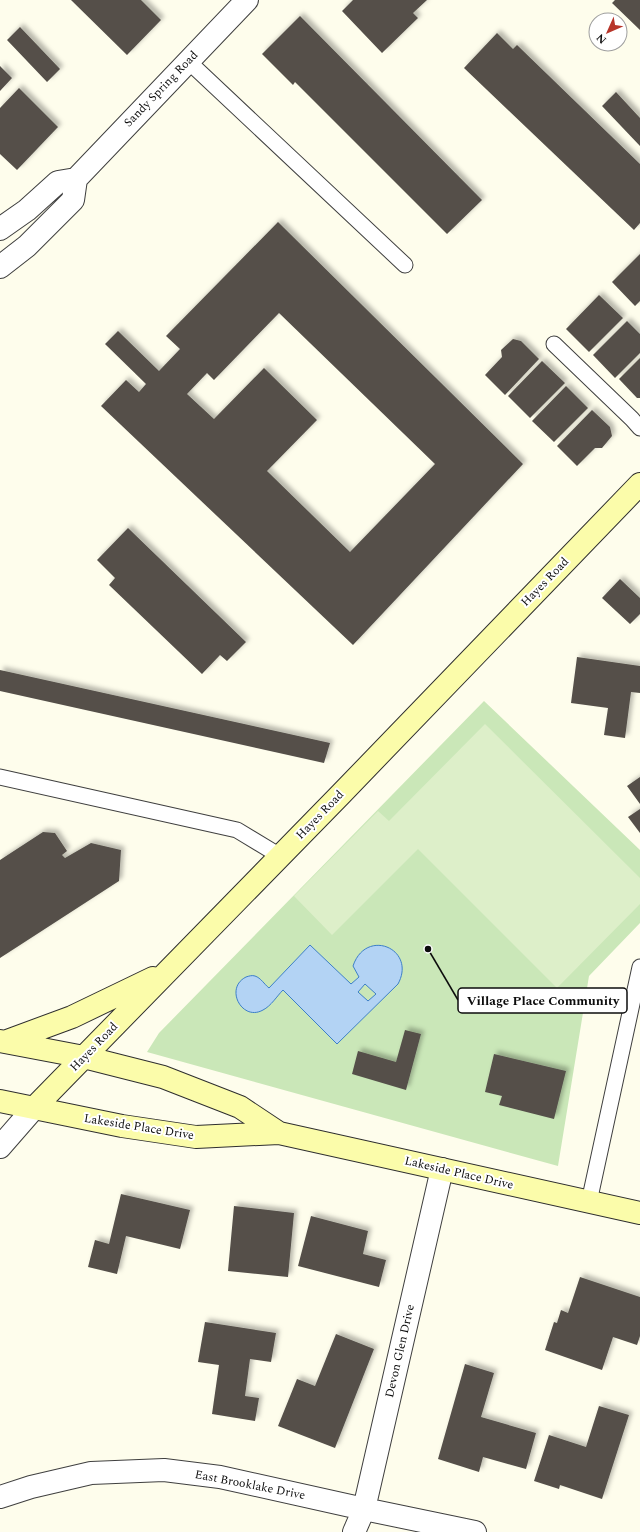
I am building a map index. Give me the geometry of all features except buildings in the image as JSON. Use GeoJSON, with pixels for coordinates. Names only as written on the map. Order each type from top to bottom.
{"type":"FeatureCollection","features":[{"type":"Feature","properties":{"kind":"street","name":"Sandy Spring Road"},"geometry":{"type":"LineString","coordinates":[[76,179],[246,0]]}},
{"type":"Feature","properties":{"kind":"street"},"geometry":{"type":"LineString","coordinates":[[0,229],[27,210],[58,182],[76,179],[73,200],[27,246],[0,267]]}},
{"type":"Feature","properties":{"kind":"street","name":"Hayes Road"},"geometry":{"type":"LineString","coordinates":[[0,1147],[34,1108],[640,484]]}},
{"type":"Feature","properties":{"kind":"street"},"geometry":{"type":"LineString","coordinates":[[2,1041],[72,1017],[170,969]]}},
{"type":"Feature","properties":{"kind":"street","name":"Lakeside Place Drive"},"geometry":{"type":"LineString","coordinates":[[2,1041],[84,1057],[163,1077],[240,1107],[278,1133]]}},
{"type":"Feature","properties":{"kind":"street","name":"Lakeside Place Drive"},"geometry":{"type":"LineString","coordinates":[[0,1101],[122,1126],[196,1137],[278,1133],[640,1213]]}},
{"type":"Feature","properties":{"kind":"street","name":"Devon Glen Drive"},"geometry":{"type":"LineString","coordinates":[[354,1532],[364,1509],[442,1169]]}},
{"type":"Feature","properties":{"kind":"street","name":"East Brooklake Drive"},"geometry":{"type":"LineString","coordinates":[[0,1497],[31,1487],[91,1473],[164,1470],[220,1477],[364,1509],[390,1523],[475,1532]]}},
{"type":"Feature","properties":{"kind":"lane"},"geometry":{"type":"LineString","coordinates":[[188,61],[404,265]]}},
{"type":"Feature","properties":{"kind":"lane"},"geometry":{"type":"LineString","coordinates":[[554,344],[640,428]]}},
{"type":"Feature","properties":{"kind":"lane"},"geometry":{"type":"LineString","coordinates":[[0,777],[237,830],[280,856]]}},
{"type":"Feature","properties":{"kind":"lane"},"geometry":{"type":"LineString","coordinates":[[589,1202],[640,967]]}},
{"type":"Feature","properties":{"kind":"green space"},"geometry":{"type":"Polygon","coordinates":[[[484,701],[640,850],[640,923],[589,976],[558,1166],[147,1052],[159,1033],[484,701]]]}},
{"type":"Feature","properties":{"kind":"green space"},"geometry":{"type":"Polygon","coordinates":[[[485,724],[640,878],[640,904],[557,988],[418,849],[332,935],[294,896],[378,811],[389,821],[485,724]]]}},
{"type":"Feature","properties":{"kind":"water"},"geometry":{"type":"Polygon","coordinates":[[[310,945],[351,984],[359,977],[353,966],[359,954],[368,947],[378,945],[388,947],[396,953],[401,961],[402,972],[398,984],[337,1044],[283,990],[269,1006],[263,1010],[255,1012],[248,1011],[238,1002],[236,988],[246,977],[257,977],[269,988],[310,945]],[[365,984],[358,992],[368,1001],[376,994],[365,984]]]}},
{"type":"Feature","properties":{"kind":"place","name":"Village Place Community"},"geometry":{"type":"Point","coordinates":[428,949]}}]}
